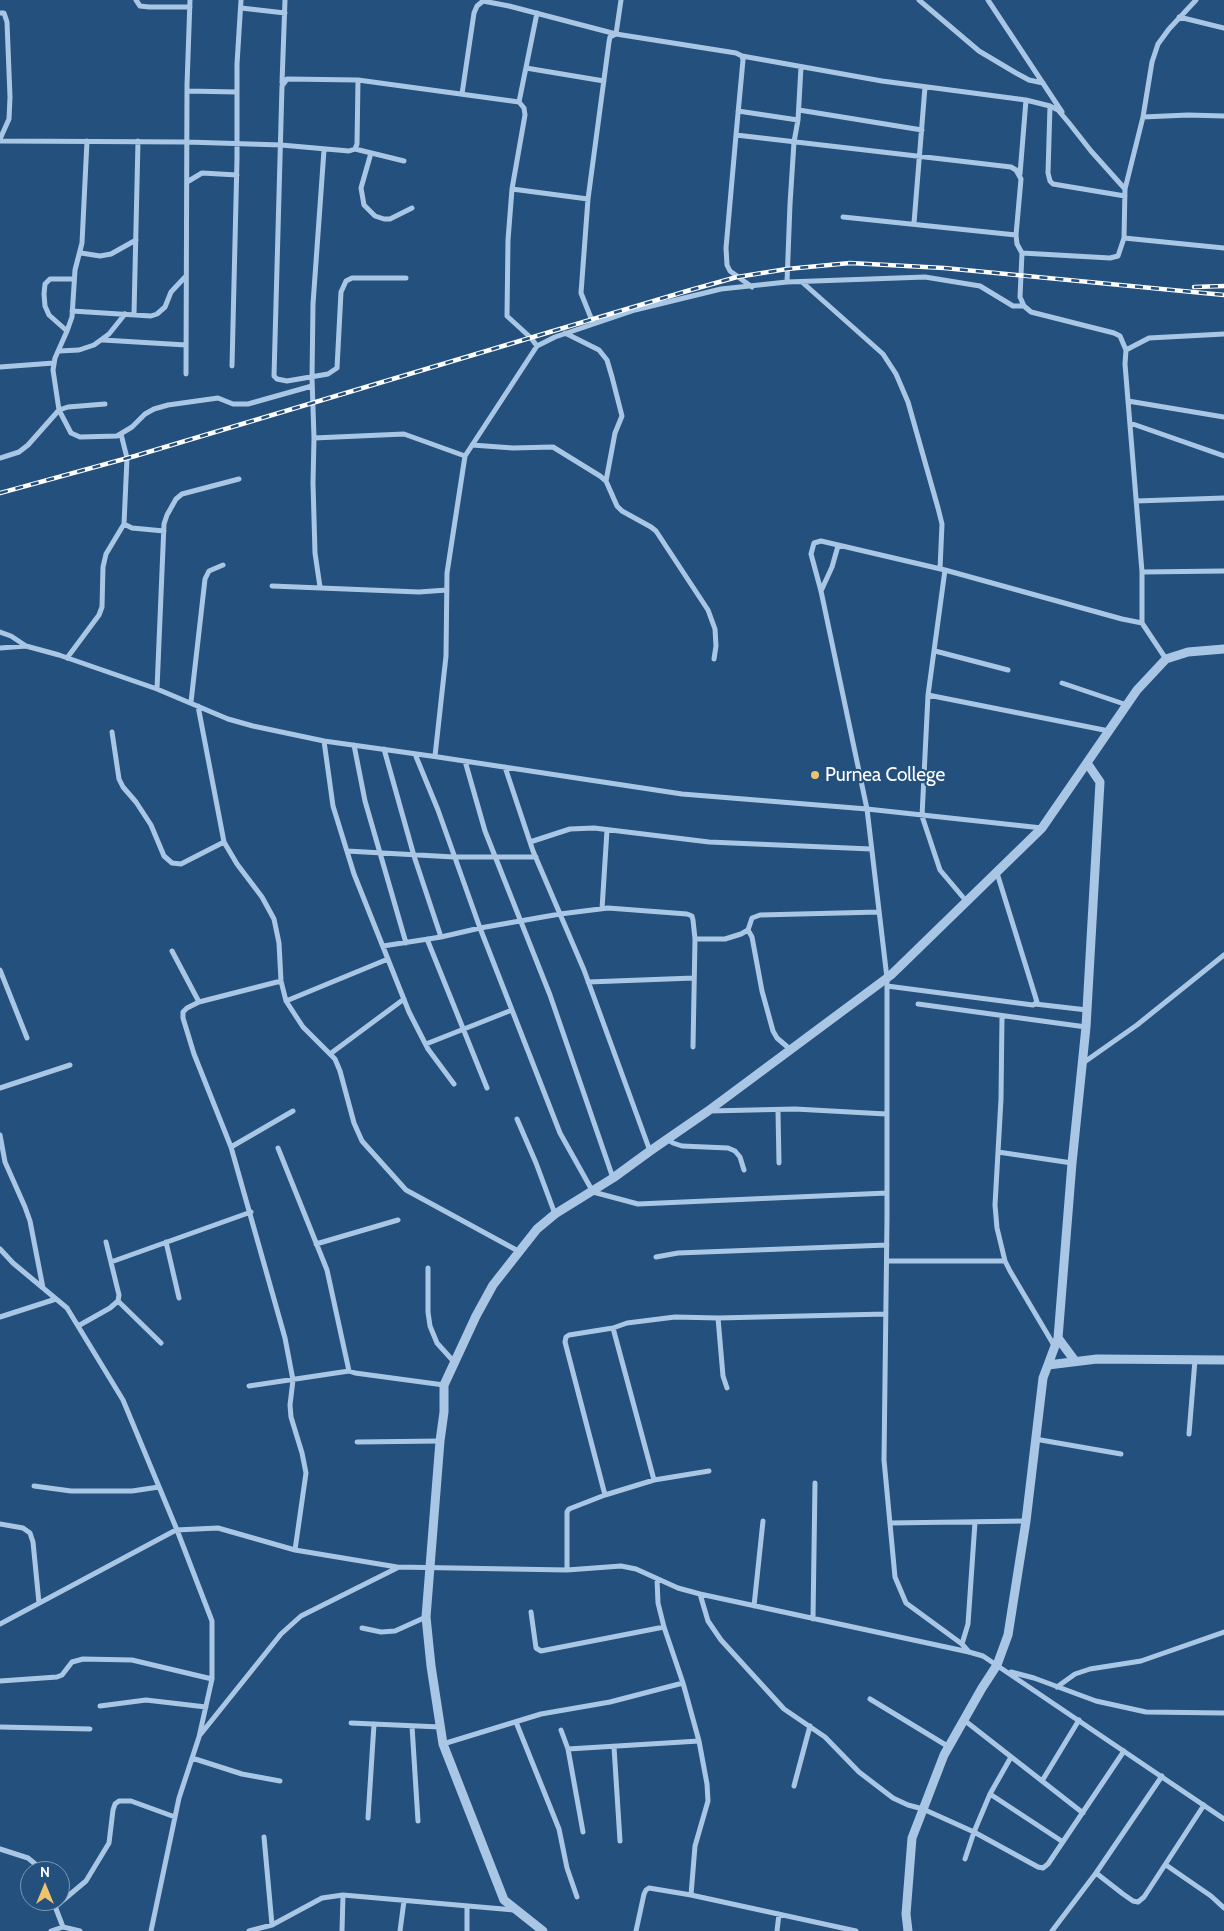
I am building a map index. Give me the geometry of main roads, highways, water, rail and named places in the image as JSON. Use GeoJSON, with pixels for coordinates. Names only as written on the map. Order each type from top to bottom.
{"type":"FeatureCollection","features":[{"type":"Feature","properties":{"kind":"railway"},"geometry":{"type":"LineString","coordinates":[[0,493],[135,456],[737,277],[787,269],[850,263],[944,268],[1224,295]]}},
{"type":"Feature","properties":{"kind":"railway"},"geometry":{"type":"LineString","coordinates":[[1194,287],[1224,286]]}},
{"type":"Feature","properties":{"kind":"place","name":"Purnea College"},"geometry":{"type":"Point","coordinates":[815,775]}}]}
